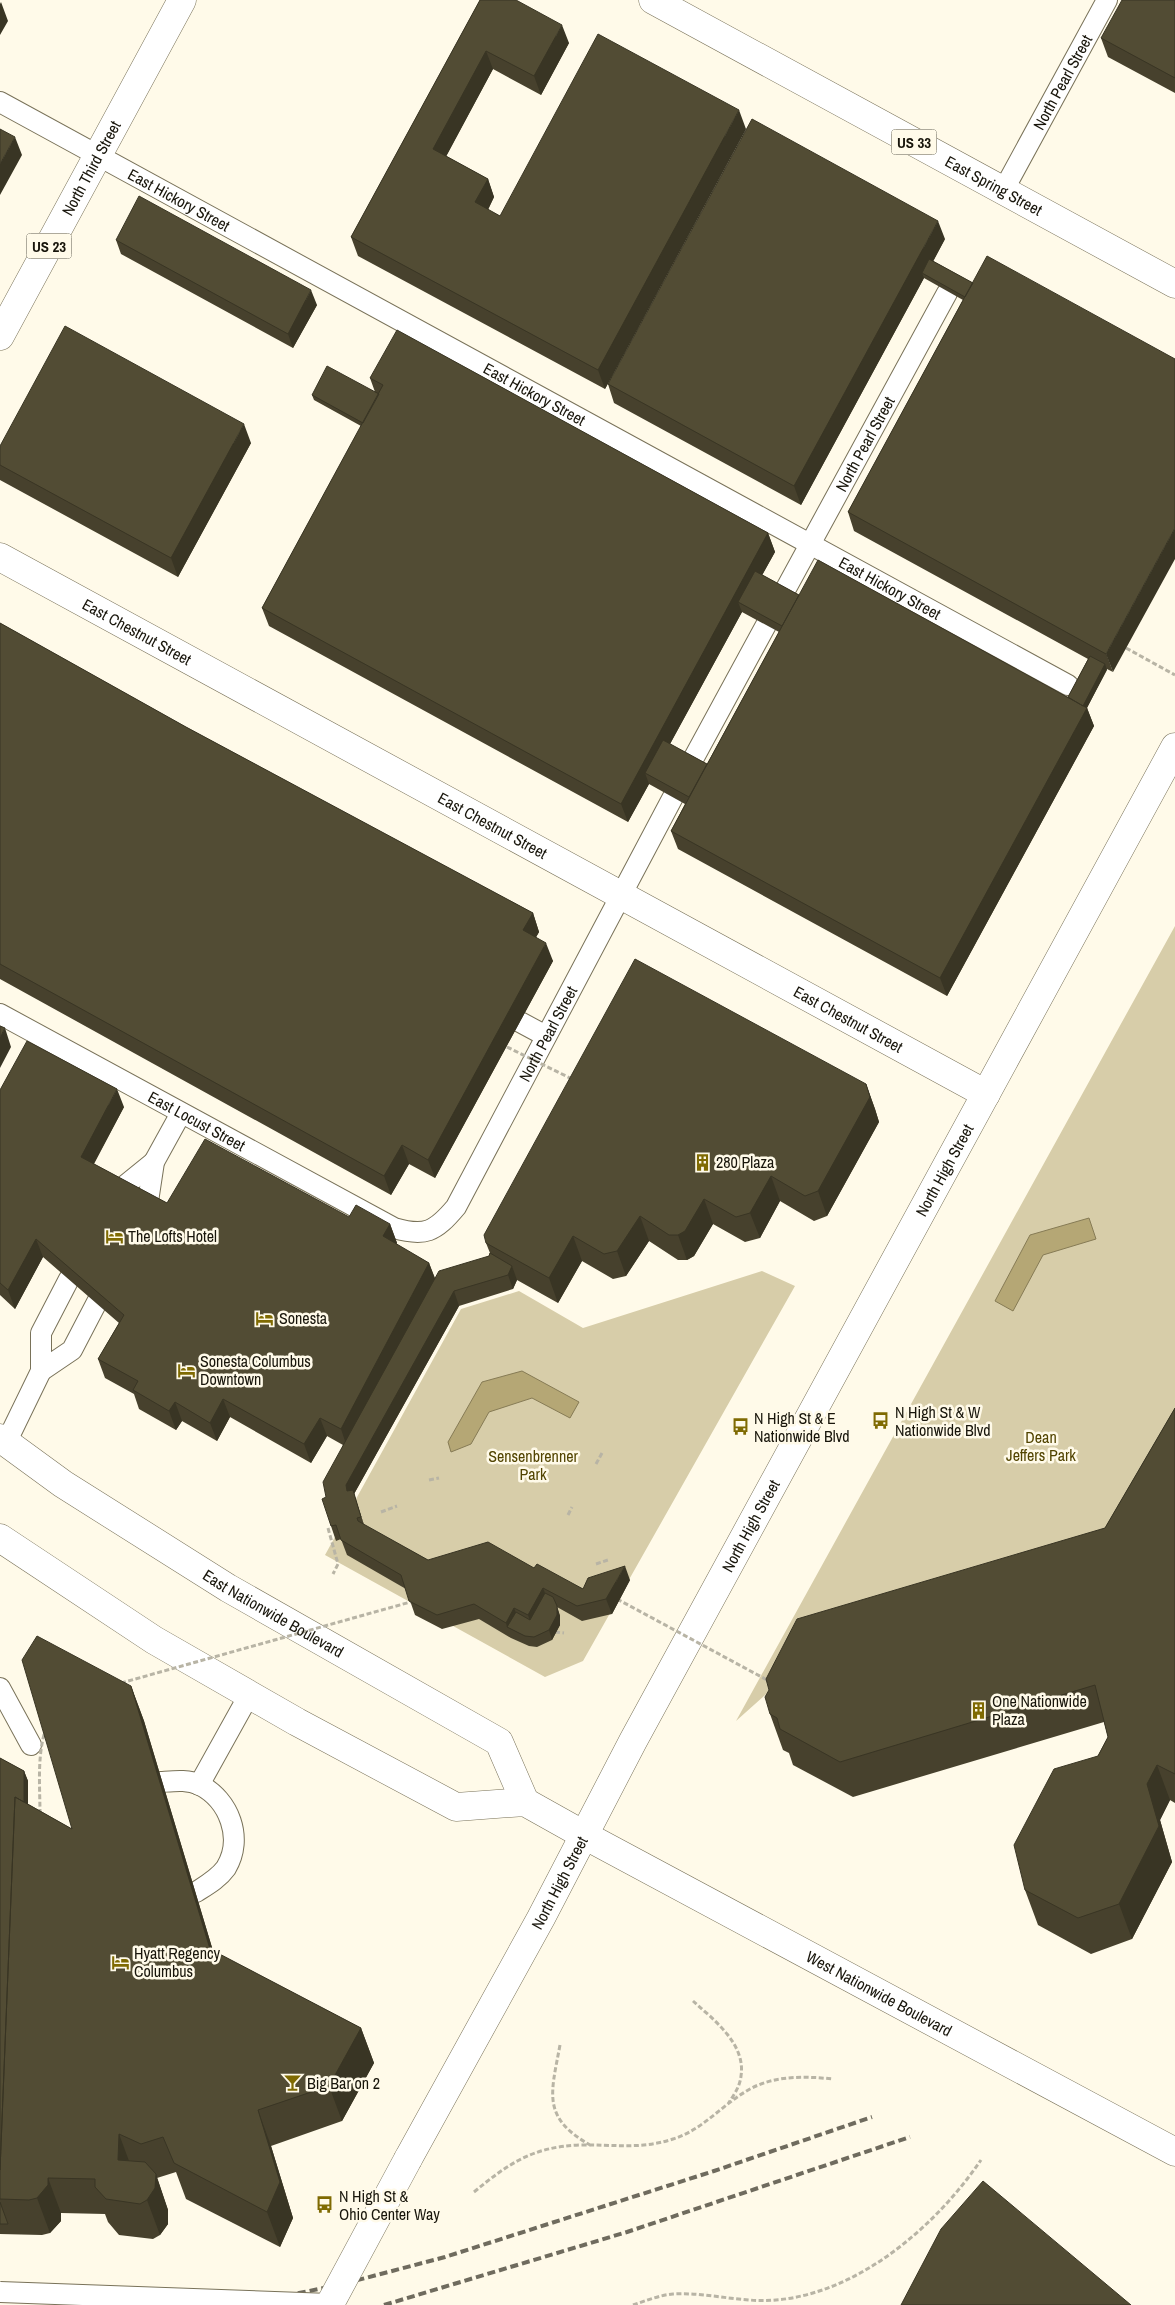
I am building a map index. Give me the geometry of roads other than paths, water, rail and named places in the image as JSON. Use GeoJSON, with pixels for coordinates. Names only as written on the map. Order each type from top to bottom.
{"type":"FeatureCollection","features":[{"type":"Feature","properties":{"kind":"main road","name":"North Third Street"},"geometry":{"type":"LineString","coordinates":[[0,336],[182,0]]}},
{"type":"Feature","properties":{"kind":"main road","name":"East Spring Street"},"geometry":{"type":"LineString","coordinates":[[653,0],[1175,284]]}},
{"type":"Feature","properties":{"kind":"main road","name":"East Chestnut Street"},"geometry":{"type":"LineString","coordinates":[[0,557],[986,1094]]}},
{"type":"Feature","properties":{"kind":"main road","name":"North High Street"},"geometry":{"type":"LineString","coordinates":[[330,2304],[584,1835],[632,1741],[1175,747]]}},
{"type":"Feature","properties":{"kind":"main road","name":"East Nationwide Boulevard"},"geometry":{"type":"LineString","coordinates":[[3,1440],[64,1484],[228,1588],[499,1742],[525,1802]]}},
{"type":"Feature","properties":{"kind":"main road"},"geometry":{"type":"LineString","coordinates":[[0,1538],[154,1640],[249,1695],[456,1807],[525,1802],[584,1835]]}},
{"type":"Feature","properties":{"kind":"main road","name":"West Nationwide Boulevard"},"geometry":{"type":"LineString","coordinates":[[584,1835],[1175,2152]]}},
{"type":"Feature","properties":{"kind":"lane","name":"North Pearl Street"},"geometry":{"type":"LineString","coordinates":[[1003,191],[1107,0]]}},
{"type":"Feature","properties":{"kind":"lane","name":"East Hickory Street"},"geometry":{"type":"LineString","coordinates":[[0,102],[1068,684]]}},
{"type":"Feature","properties":{"kind":"lane","name":"North Pearl Street"},"geometry":{"type":"LineString","coordinates":[[783,594],[947,293]]}},
{"type":"Feature","properties":{"kind":"lane"},"geometry":{"type":"LineString","coordinates":[[691,764],[766,625]]}},
{"type":"Feature","properties":{"kind":"lane","name":"North Pearl Street"},"geometry":{"type":"LineString","coordinates":[[394,1228],[413,1233],[431,1230],[445,1220],[456,1207],[619,895],[673,797]]}},
{"type":"Feature","properties":{"kind":"lane","name":"East Locust Street"},"geometry":{"type":"LineString","coordinates":[[0,1014],[394,1228]]}},
{"type":"Feature","properties":{"kind":"lane"},"geometry":{"type":"LineString","coordinates":[[520,1022],[546,1036]]}},
{"type":"Feature","properties":{"kind":"lane"},"geometry":{"type":"LineString","coordinates":[[148,1208],[154,1162],[181,1113]]}},
{"type":"Feature","properties":{"kind":"lane"},"geometry":{"type":"LineString","coordinates":[[117,1192],[154,1162]]}},
{"type":"Feature","properties":{"kind":"lane"},"geometry":{"type":"LineString","coordinates":[[41,1371],[41,1334],[69,1279]]}},
{"type":"Feature","properties":{"kind":"lane"},"geometry":{"type":"LineString","coordinates":[[3,1440],[41,1371],[72,1350],[97,1302]]}},
{"type":"Feature","properties":{"kind":"lane"},"geometry":{"type":"LineString","coordinates":[[0,1688],[38,1738]]}},
{"type":"Feature","properties":{"kind":"lane"},"geometry":{"type":"LineString","coordinates":[[198,1784],[249,1695]]}},
{"type":"Feature","properties":{"kind":"lane"},"geometry":{"type":"LineString","coordinates":[[161,1782],[180,1781],[198,1784],[215,1795],[227,1811],[233,1829],[233,1849],[226,1868],[213,1882],[196,1892]]}},
{"type":"Feature","properties":{"kind":"lane"},"geometry":{"type":"LineString","coordinates":[[0,2292],[330,2304]]}},
{"type":"Feature","properties":{"kind":"railway"},"geometry":{"type":"LineString","coordinates":[[239,2305],[339,2285],[445,2257],[714,2171],[872,2117]]}},
{"type":"Feature","properties":{"kind":"railway"},"geometry":{"type":"LineString","coordinates":[[384,2305],[627,2232],[910,2137]]}},
{"type":"Feature","properties":{"kind":"place","name":"280 Plaza"},"geometry":{"type":"Point","coordinates":[702,1162]}},
{"type":"Feature","properties":{"kind":"place","name":"The Lofts Hotel"},"geometry":{"type":"Point","coordinates":[114,1236]}},
{"type":"Feature","properties":{"kind":"place","name":"Sonesta"},"geometry":{"type":"Point","coordinates":[265,1318]}},
{"type":"Feature","properties":{"kind":"place","name":"Sonesta Columbus Downtown"},"geometry":{"type":"Point","coordinates":[186,1370]}},
{"type":"Feature","properties":{"kind":"place","name":"N High St & W Nationwide Blvd"},"geometry":{"type":"Point","coordinates":[881,1421]}},
{"type":"Feature","properties":{"kind":"place","name":"N High St & E Nationwide Blvd"},"geometry":{"type":"Point","coordinates":[740,1427]}},
{"type":"Feature","properties":{"kind":"place","name":"One Nationwide Plaza"},"geometry":{"type":"Point","coordinates":[978,1710]}},
{"type":"Feature","properties":{"kind":"place","name":"Hyatt Regency Columbus"},"geometry":{"type":"Point","coordinates":[120,1962]}},
{"type":"Feature","properties":{"kind":"place","name":"Big Bar on 2"},"geometry":{"type":"Point","coordinates":[293,2083]}},
{"type":"Feature","properties":{"kind":"place","name":"N High St & Ohio Center Way"},"geometry":{"type":"Point","coordinates":[325,2205]}},
{"type":"Feature","properties":{"kind":"park label","name":"Dean Jeffers Park"},"geometry":{"type":"Point","coordinates":[1041,1446]}},
{"type":"Feature","properties":{"kind":"park label","name":"Sensenbrenner Park"},"geometry":{"type":"Point","coordinates":[533,1465]}}]}
